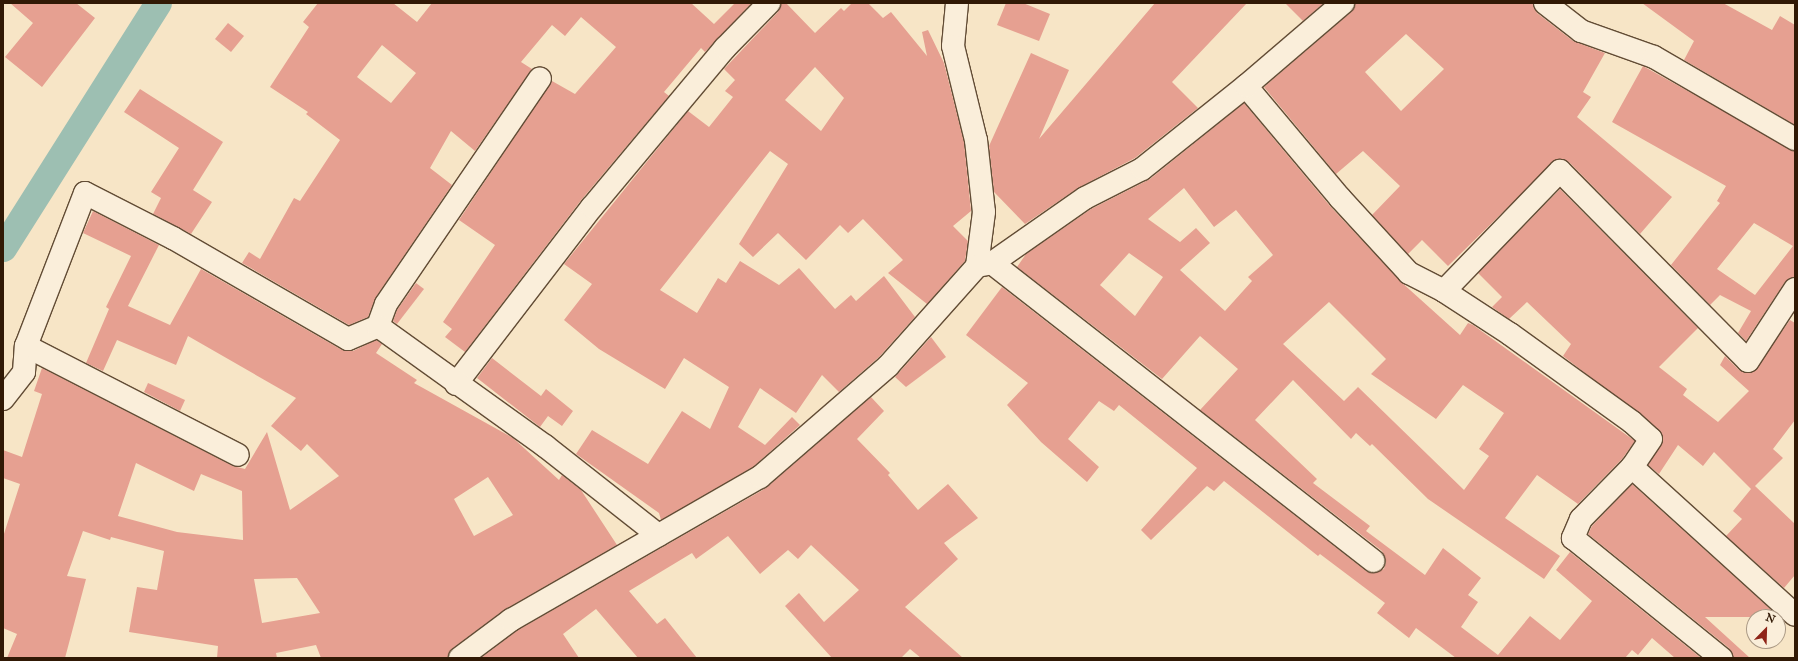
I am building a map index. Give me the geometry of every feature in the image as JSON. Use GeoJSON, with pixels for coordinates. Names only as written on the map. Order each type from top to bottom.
{"type":"FeatureCollection","features":[{"type":"Feature","properties":{"kind":"street"},"geometry":{"type":"LineString","coordinates":[[456,384],[592,207],[725,48],[769,3]]}},
{"type":"Feature","properties":{"kind":"street"},"geometry":{"type":"LineString","coordinates":[[957,3],[953,46],[976,140],[984,212],[984,265]]}},
{"type":"Feature","properties":{"kind":"street"},"geometry":{"type":"LineString","coordinates":[[460,658],[511,620],[760,477],[888,366],[984,265],[1085,198],[1142,168],[1246,86],[1342,3]]}},
{"type":"Feature","properties":{"kind":"street"},"geometry":{"type":"LineString","coordinates":[[1544,3],[1581,31],[1654,57],[1795,139]]}},
{"type":"Feature","properties":{"kind":"street"},"geometry":{"type":"LineString","coordinates":[[3,399],[24,372],[26,346],[85,193],[173,238],[348,339],[378,326],[386,304],[540,78]]}},
{"type":"Feature","properties":{"kind":"street"},"geometry":{"type":"LineString","coordinates":[[1246,86],[1340,198],[1409,274],[1444,292],[1611,407],[1651,439],[1632,467],[1581,519],[1573,538],[1721,658]]}},
{"type":"Feature","properties":{"kind":"street"},"geometry":{"type":"LineString","coordinates":[[1444,292],[1560,171],[1748,361],[1795,289]]}},
{"type":"Feature","properties":{"kind":"street"},"geometry":{"type":"LineString","coordinates":[[984,265],[1374,561]]}},
{"type":"Feature","properties":{"kind":"street"},"geometry":{"type":"LineString","coordinates":[[378,326],[456,384],[545,446],[658,535]]}},
{"type":"Feature","properties":{"kind":"street"},"geometry":{"type":"LineString","coordinates":[[26,346],[238,455]]}},
{"type":"Feature","properties":{"kind":"street"},"geometry":{"type":"LineString","coordinates":[[1632,467],[1795,615]]}},
{"type":"Feature","properties":{"kind":"building"},"geometry":{"type":"Polygon","coordinates":[[[10,3],[76,3],[95,18],[42,87],[5,57],[33,23],[10,3]]]}},
{"type":"Feature","properties":{"kind":"building"},"geometry":{"type":"Polygon","coordinates":[[[318,3],[393,3],[417,22],[432,3],[691,3],[714,24],[735,3],[752,3],[705,52],[701,48],[664,92],[669,96],[582,199],[465,352],[445,337],[452,329],[443,322],[495,245],[459,220],[552,81],[575,94],[616,47],[581,17],[565,36],[552,25],[521,62],[532,69],[475,151],[451,131],[430,168],[452,185],[376,297],[368,317],[349,325],[242,263],[249,252],[260,259],[294,198],[300,201],[340,140],[306,114],[308,112],[270,87],[309,27],[303,22],[318,3]],[[382,45],[357,77],[391,103],[416,73],[382,45]]]}},
{"type":"Feature","properties":{"kind":"building"},"geometry":{"type":"Polygon","coordinates":[[[781,3],[786,3],[815,33],[841,8],[844,11],[852,3],[868,3],[883,18],[891,12],[927,56],[922,32],[928,30],[944,63],[964,142],[971,211],[953,226],[968,241],[965,261],[927,304],[888,273],[903,260],[863,219],[848,233],[840,225],[806,260],[778,233],[753,257],[739,244],[788,164],[770,151],[660,290],[697,313],[718,278],[726,283],[740,261],[779,285],[799,268],[835,309],[851,295],[856,301],[884,276],[915,317],[879,357],[839,392],[822,375],[796,413],[760,388],[738,427],[765,445],[792,417],[800,425],[753,467],[661,520],[659,513],[576,454],[592,430],[648,464],[682,411],[710,429],[729,387],[684,358],[665,389],[599,349],[564,320],[592,284],[564,264],[688,111],[709,127],[733,97],[725,91],[735,80],[724,69],[778,12],[781,3]],[[815,67],[785,100],[821,131],[844,98],[815,67]]]}},
{"type":"Feature","properties":{"kind":"building"},"geometry":{"type":"Polygon","coordinates":[[[1006,3],[1023,3],[1050,14],[1039,41],[997,25],[1006,3]]]}},
{"type":"Feature","properties":{"kind":"building"},"geometry":{"type":"Polygon","coordinates":[[[1155,3],[1247,3],[1172,82],[1198,108],[1135,158],[1078,188],[1025,224],[994,192],[989,146],[1031,53],[1069,70],[1039,139],[1155,3]]]}},
{"type":"Feature","properties":{"kind":"building"},"geometry":{"type":"Polygon","coordinates":[[[1285,3],[1324,3],[1303,21],[1285,3]]]}},
{"type":"Feature","properties":{"kind":"building"},"geometry":{"type":"Polygon","coordinates":[[[1355,3],[1533,3],[1537,13],[1573,41],[1605,53],[1583,92],[1591,97],[1577,117],[1672,197],[1640,234],[1569,162],[1557,159],[1448,266],[1422,240],[1408,254],[1372,215],[1400,186],[1363,151],[1336,174],[1264,87],[1351,12],[1355,3]],[[1406,34],[1365,72],[1401,111],[1444,69],[1406,34]]]}},
{"type":"Feature","properties":{"kind":"building"},"geometry":{"type":"Polygon","coordinates":[[[1642,3],[1723,3],[1772,30],[1780,16],[1795,25],[1795,125],[1684,60],[1694,41],[1642,3]]]}},
{"type":"Feature","properties":{"kind":"building"},"geometry":{"type":"Polygon","coordinates":[[[228,23],[244,36],[231,52],[215,39],[228,23]]]}},
{"type":"Feature","properties":{"kind":"building"},"geometry":{"type":"Polygon","coordinates":[[[1643,66],[1795,151],[1795,277],[1785,282],[1746,341],[1738,333],[1751,311],[1720,295],[1710,305],[1671,265],[1720,203],[1717,201],[1726,186],[1612,122],[1643,66]],[[1754,223],[1717,269],[1755,295],[1793,246],[1754,223]]]}},
{"type":"Feature","properties":{"kind":"building"},"geometry":{"type":"Polygon","coordinates":[[[140,89],[223,142],[193,190],[212,202],[191,234],[153,214],[161,198],[151,192],[179,148],[124,112],[140,89]]]}},
{"type":"Feature","properties":{"kind":"building"},"geometry":{"type":"Polygon","coordinates":[[[1244,103],[1330,206],[1400,281],[1460,335],[1468,323],[1473,325],[1635,441],[1622,459],[1578,504],[1537,475],[1505,518],[1560,556],[1544,579],[1428,499],[1372,444],[1370,446],[1356,433],[1351,439],[1293,380],[1255,420],[1317,479],[1313,483],[1370,526],[1366,531],[1425,575],[1443,548],[1481,578],[1468,595],[1478,602],[1461,627],[1498,655],[1530,616],[1560,640],[1592,601],[1556,570],[1570,552],[1701,658],[1675,658],[1652,638],[1638,655],[1632,650],[1625,658],[1456,658],[1416,628],[1409,638],[1377,613],[1385,603],[1320,554],[1318,556],[1224,481],[1214,491],[1207,486],[1151,540],[1141,530],[1197,468],[1119,405],[1114,411],[1099,401],[1068,439],[1099,467],[1087,482],[1041,442],[1007,405],[1028,383],[966,335],[1002,287],[1366,571],[1373,573],[1384,569],[1386,562],[1382,551],[1200,410],[1238,369],[1200,336],[1162,379],[1017,267],[1026,254],[1091,209],[1150,179],[1244,103]],[[1184,188],[1148,219],[1180,242],[1196,228],[1210,243],[1180,270],[1225,311],[1252,281],[1248,277],[1273,255],[1236,210],[1214,227],[1184,188]],[[1129,253],[1100,285],[1135,316],[1163,277],[1129,253]],[[1329,302],[1283,344],[1344,401],[1358,387],[1464,490],[1489,456],[1479,449],[1504,413],[1463,385],[1436,419],[1371,374],[1386,359],[1329,302]]]}},
{"type":"Feature","properties":{"kind":"building"},"geometry":{"type":"Polygon","coordinates":[[[1560,189],[1698,328],[1659,367],[1687,389],[1683,395],[1718,422],[1749,391],[1720,365],[1725,356],[1739,370],[1753,372],[1790,320],[1795,323],[1795,420],[1773,449],[1783,458],[1755,486],[1795,524],[1795,575],[1784,588],[1726,536],[1742,519],[1733,511],[1751,489],[1714,452],[1703,466],[1678,445],[1659,474],[1648,465],[1663,441],[1659,430],[1563,356],[1571,344],[1527,302],[1509,319],[1492,307],[1502,297],[1478,273],[1560,189]]]}},
{"type":"Feature","properties":{"kind":"building"},"geometry":{"type":"Polygon","coordinates":[[[93,211],[159,245],[128,306],[170,325],[201,269],[342,350],[353,351],[376,340],[382,344],[376,353],[417,380],[414,383],[513,438],[559,480],[562,475],[581,490],[617,545],[504,610],[453,648],[448,658],[321,658],[316,645],[276,653],[277,658],[217,658],[218,646],[129,632],[137,587],[157,590],[164,551],[111,537],[110,540],[83,531],[67,576],[86,579],[65,658],[7,658],[17,634],[3,628],[3,537],[20,484],[3,478],[3,450],[22,457],[42,394],[34,391],[42,368],[233,466],[245,469],[267,432],[290,510],[339,476],[307,444],[301,451],[271,426],[296,398],[188,336],[176,365],[117,340],[103,371],[86,363],[109,309],[106,307],[131,256],[83,233],[93,211]],[[136,463],[118,516],[177,532],[243,540],[242,491],[201,474],[194,491],[136,463]],[[488,477],[454,499],[474,536],[513,515],[488,477]],[[297,578],[254,579],[262,623],[320,613],[297,578]]]}},
{"type":"Feature","properties":{"kind":"building"},"geometry":{"type":"Polygon","coordinates":[[[416,283],[424,289],[397,324],[393,321],[397,310],[416,283]]]}},
{"type":"Feature","properties":{"kind":"building"},"geometry":{"type":"Polygon","coordinates":[[[931,337],[946,357],[906,387],[895,377],[931,337]]]}},
{"type":"Feature","properties":{"kind":"building"},"geometry":{"type":"Polygon","coordinates":[[[492,358],[541,396],[546,389],[573,411],[562,426],[548,416],[540,427],[477,378],[492,358]]]}},
{"type":"Feature","properties":{"kind":"building"},"geometry":{"type":"Polygon","coordinates":[[[148,383],[185,400],[180,411],[144,392],[148,383]]]}},
{"type":"Feature","properties":{"kind":"building"},"geometry":{"type":"Polygon","coordinates":[[[871,397],[884,411],[857,439],[890,473],[888,475],[918,510],[948,484],[978,518],[944,543],[958,559],[905,607],[963,658],[921,658],[910,649],[901,658],[832,658],[785,606],[799,593],[824,622],[859,590],[811,545],[798,559],[788,550],[760,574],[728,536],[696,559],[692,553],[629,591],[657,624],[665,618],[697,658],[638,658],[596,609],[563,634],[579,658],[481,658],[518,630],[766,488],[871,397]]]}},
{"type":"Feature","properties":{"kind":"building"},"geometry":{"type":"Polygon","coordinates":[[[1632,484],[1770,609],[1746,609],[1746,617],[1705,617],[1750,658],[1733,658],[1729,648],[1588,534],[1592,526],[1632,484]]]}},
{"type":"Feature","properties":{"kind":"waterway"},"geometry":{"type":"LineString","coordinates":[[3,248],[158,3]]}}]}
